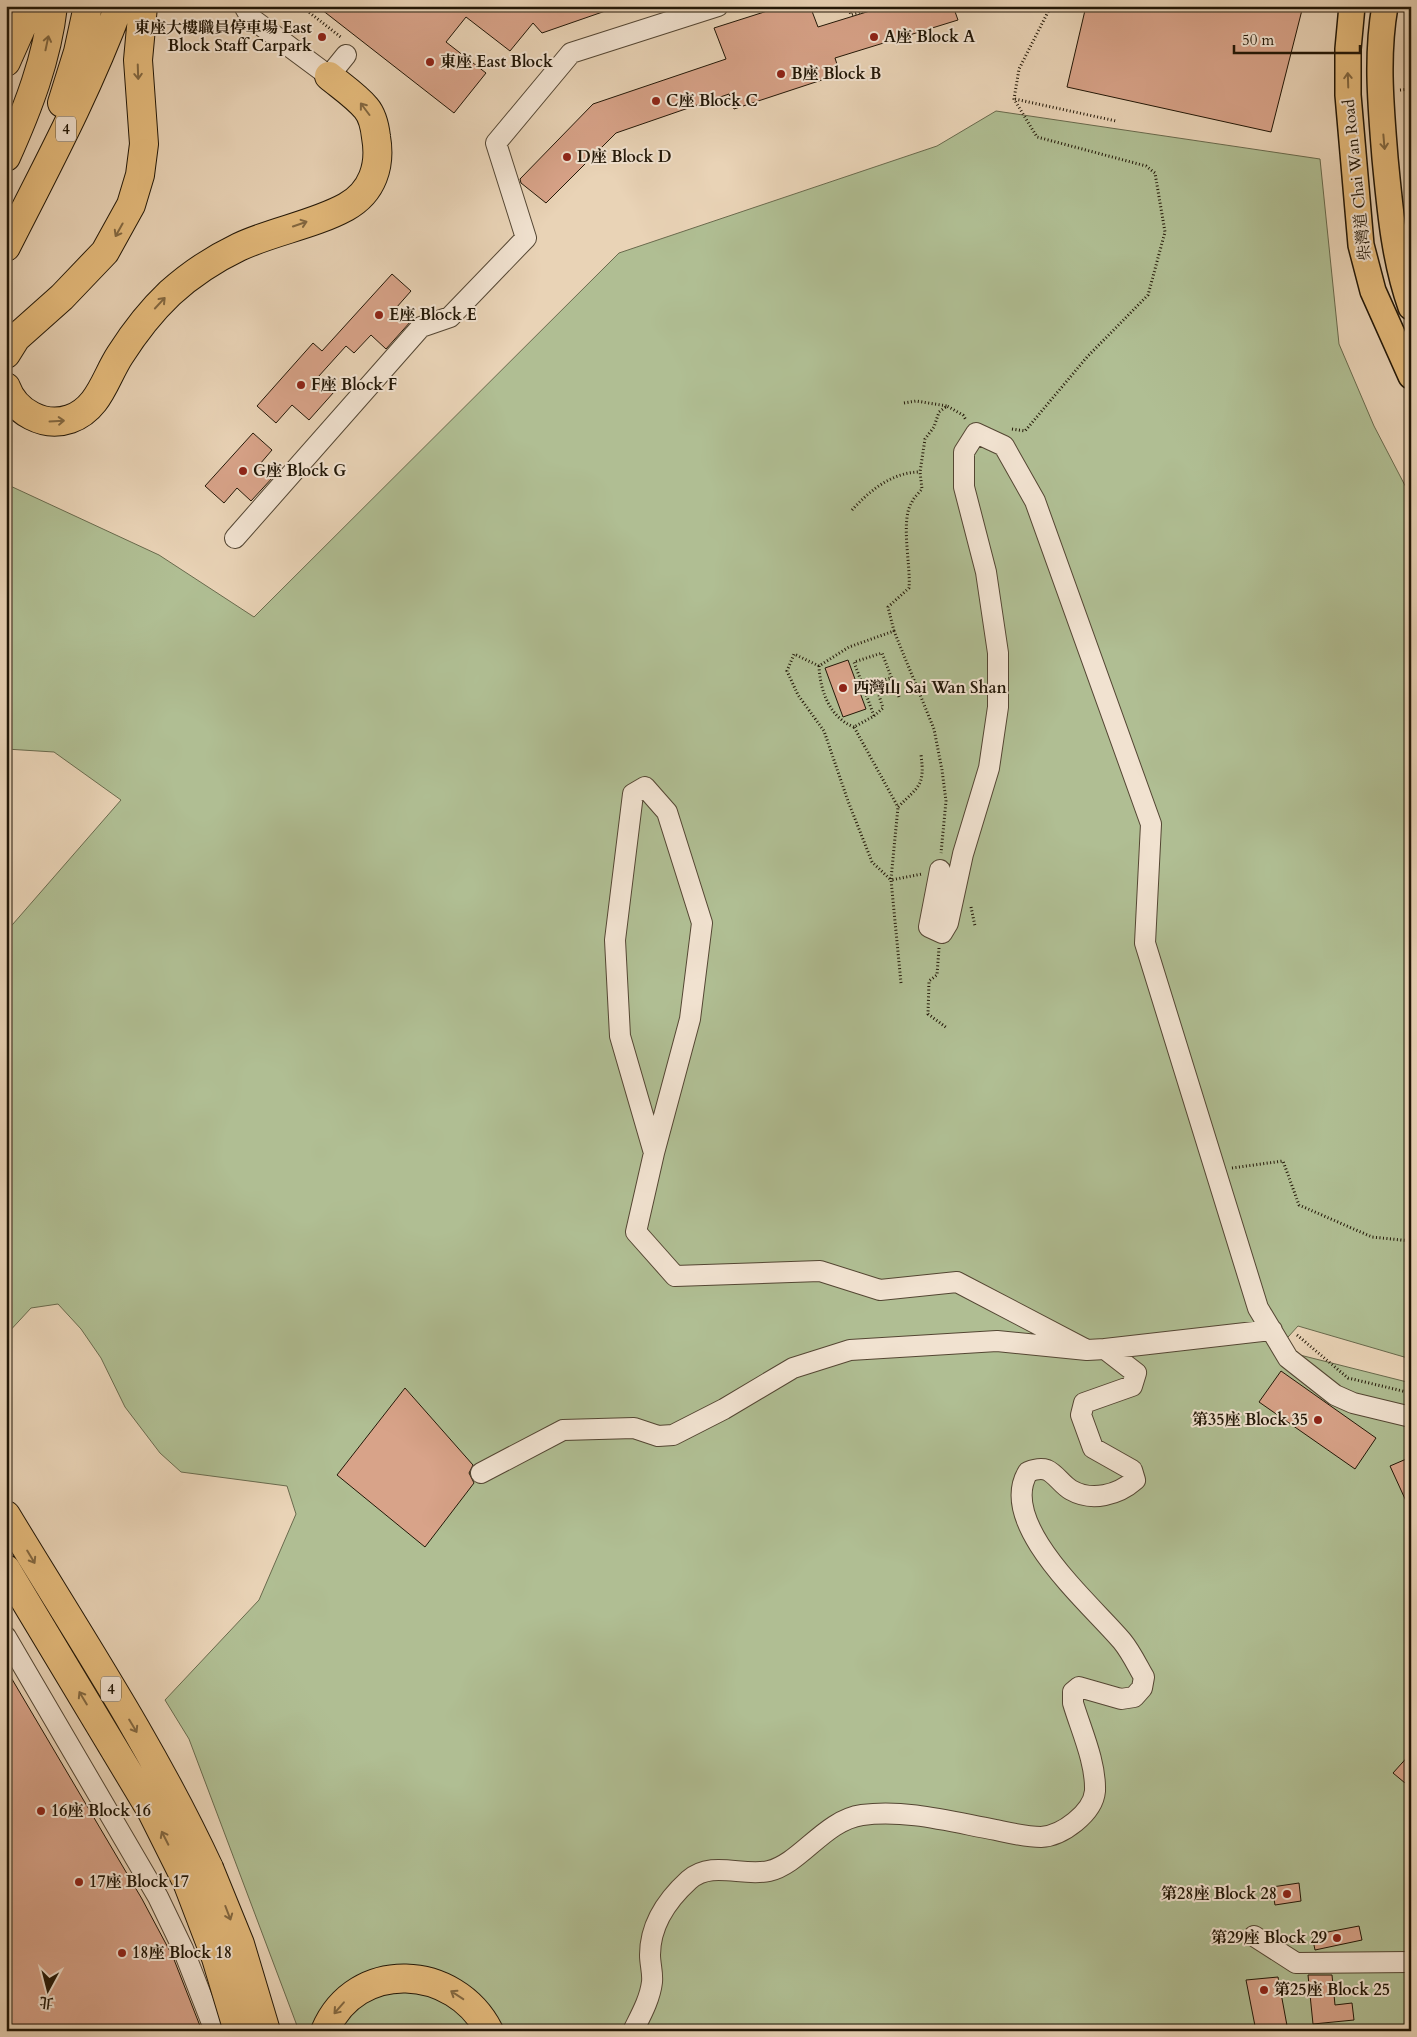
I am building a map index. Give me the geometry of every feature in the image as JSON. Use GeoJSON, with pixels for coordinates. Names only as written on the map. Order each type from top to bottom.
{"type":"FeatureCollection","features":[{"type":"Feature","properties":{"kind":"highway"},"geometry":{"type":"LineString","coordinates":[[6,62],[31,6]]}},
{"type":"Feature","properties":{"kind":"highway"},"geometry":{"type":"LineString","coordinates":[[6,157],[37,79],[48,40],[53,6]]}},
{"type":"Feature","properties":{"kind":"highway"},"geometry":{"type":"LineString","coordinates":[[6,238],[72,73],[88,6]]}},
{"type":"Feature","properties":{"kind":"highway","name":"4"},"geometry":{"type":"LineString","coordinates":[[6,248],[82,98],[102,53],[119,6]]}},
{"type":"Feature","properties":{"kind":"highway"},"geometry":{"type":"LineString","coordinates":[[6,354],[16,338],[62,297],[105,252],[131,204],[140,175],[144,144],[138,72],[139,38],[143,6]]}},
{"type":"Feature","properties":{"kind":"highway"},"geometry":{"type":"LineString","coordinates":[[6,387],[14,402],[21,409],[38,419],[59,421],[77,416],[96,400],[115,363],[137,330],[158,306],[185,281],[206,265],[239,247],[335,212],[355,201],[369,185],[378,165],[379,153],[375,129],[367,109],[329,76]]}},
{"type":"Feature","properties":{"kind":"highway","name":"4"},"geometry":{"type":"LineString","coordinates":[[6,1515],[176,1799],[210,1868],[240,1944],[267,2031]]}},
{"type":"Feature","properties":{"kind":"highway","name":"4"},"geometry":{"type":"LineString","coordinates":[[6,1569],[152,1812],[187,1882],[216,1958],[238,2031]]}},
{"type":"Feature","properties":{"kind":"highway"},"geometry":{"type":"LineString","coordinates":[[325,2031],[340,2006],[360,1990],[385,1980],[398,1978],[434,1983],[465,2000],[479,2014],[489,2031]]}},
{"type":"Feature","properties":{"kind":"main road","name":"柴灣道 Chai Wan Road"},"geometry":{"type":"LineString","coordinates":[[1352,6],[1348,49],[1348,81],[1362,245],[1373,291],[1409,365]]}},
{"type":"Feature","properties":{"kind":"main road","name":"柴灣道 Chai Wan Road"},"geometry":{"type":"LineString","coordinates":[[1385,6],[1379,59],[1379,92],[1396,251],[1401,278],[1411,307]]}},
{"type":"Feature","properties":{"kind":"street"},"geometry":{"type":"LineString","coordinates":[[244,6],[251,18],[329,76],[346,48]]}},
{"type":"Feature","properties":{"kind":"street"},"geometry":{"type":"LineString","coordinates":[[236,538],[422,327],[450,317],[526,238],[496,143],[570,53],[718,6]]}},
{"type":"Feature","properties":{"kind":"street"},"geometry":{"type":"LineString","coordinates":[[940,870],[929,927],[942,933],[948,923],[963,854],[989,768],[998,707],[998,652],[986,572],[964,487],[964,452],[980,435],[1004,446],[1035,500],[1151,824],[1145,943],[1258,1308],[1288,1358],[1335,1395],[1368,1408],[1411,1417]]}},
{"type":"Feature","properties":{"kind":"street"},"geometry":{"type":"LineString","coordinates":[[633,2031],[646,2004],[652,1981],[650,1956],[652,1936],[664,1907],[690,1879],[707,1870],[770,1871],[789,1861],[828,1830],[860,1815],[901,1813],[1042,1837],[1068,1828],[1085,1812],[1095,1793],[1094,1776],[1073,1703],[1073,1692],[1079,1687],[1121,1699],[1134,1697],[1142,1688],[1144,1677],[1123,1642],[1048,1561],[1022,1505],[1023,1480],[1028,1472],[1046,1470],[1071,1490],[1087,1496],[1108,1495],[1124,1490],[1135,1480],[1132,1470],[1093,1448],[1081,1416],[1084,1403],[1132,1386],[1136,1372],[1096,1350],[956,1282],[880,1290],[820,1271],[676,1276],[636,1232],[654,1153],[690,1019],[702,923],[668,812],[645,787],[633,794],[615,940],[620,1036],[654,1153]]}},
{"type":"Feature","properties":{"kind":"street"},"geometry":{"type":"LineString","coordinates":[[481,1474],[563,1430],[634,1428],[658,1436],[673,1435],[724,1410],[793,1368],[850,1350],[998,1340],[1096,1350],[1272,1330]]}},
{"type":"Feature","properties":{"kind":"street"},"geometry":{"type":"LineString","coordinates":[[6,1638],[158,1897],[183,1949],[215,2031]]}},
{"type":"Feature","properties":{"kind":"street"},"geometry":{"type":"LineString","coordinates":[[1254,1936],[1296,1963],[1411,1962]]}},
{"type":"Feature","properties":{"kind":"street"},"geometry":{"type":"LineString","coordinates":[[208,1968],[236,1989],[267,2031]]}},
{"type":"Feature","properties":{"kind":"path"},"geometry":{"type":"LineString","coordinates":[[301,6],[346,48]]}},
{"type":"Feature","properties":{"kind":"path"},"geometry":{"type":"LineString","coordinates":[[848,6],[851,15],[877,6]]}},
{"type":"Feature","properties":{"kind":"path"},"geometry":{"type":"LineString","coordinates":[[904,403],[916,401],[947,406],[963,414],[980,435],[1003,428],[1025,432],[1087,357],[1148,295],[1165,232],[1155,173],[1146,166],[1037,137],[1014,98],[1019,69],[1051,6]]}},
{"type":"Feature","properties":{"kind":"path"},"geometry":{"type":"LineString","coordinates":[[1397,91],[1411,89]]}},
{"type":"Feature","properties":{"kind":"path"},"geometry":{"type":"LineString","coordinates":[[1014,98],[1116,121]]}},
{"type":"Feature","properties":{"kind":"path"},"geometry":{"type":"LineString","coordinates":[[891,880],[940,870],[946,801],[934,729],[894,631],[888,607],[909,588],[910,573],[906,519],[911,502],[922,490],[920,472],[925,439],[934,427],[939,412],[947,406]]}},
{"type":"Feature","properties":{"kind":"path"},"geometry":{"type":"LineString","coordinates":[[852,510],[867,493],[907,472],[920,472]]}},
{"type":"Feature","properties":{"kind":"path"},"geometry":{"type":"LineString","coordinates":[[819,666],[828,658],[849,647],[894,631]]}},
{"type":"Feature","properties":{"kind":"path"},"geometry":{"type":"LineString","coordinates":[[874,716],[854,662],[882,653],[899,697]]}},
{"type":"Feature","properties":{"kind":"path"},"geometry":{"type":"LineString","coordinates":[[819,666],[794,654],[787,671],[798,694],[824,731],[848,801],[872,862],[891,880]]}},
{"type":"Feature","properties":{"kind":"path"},"geometry":{"type":"LineString","coordinates":[[819,666],[820,679],[832,713],[842,722],[854,727],[898,807],[891,880],[901,983]]}},
{"type":"Feature","properties":{"kind":"path"},"geometry":{"type":"LineString","coordinates":[[854,727],[874,716],[883,708],[876,683],[891,678]]}},
{"type":"Feature","properties":{"kind":"path"},"geometry":{"type":"LineString","coordinates":[[898,807],[921,785],[923,770],[921,755]]}},
{"type":"Feature","properties":{"kind":"path"},"geometry":{"type":"LineString","coordinates":[[942,933],[937,955],[937,975],[929,981],[928,1014],[948,1028]]}},
{"type":"Feature","properties":{"kind":"path"},"geometry":{"type":"LineString","coordinates":[[1215,1170],[1283,1161],[1299,1205],[1372,1237],[1411,1241]]}},
{"type":"Feature","properties":{"kind":"path"},"geometry":{"type":"LineString","coordinates":[[1295,1334],[1348,1378],[1411,1393]]}},
{"type":"Feature","properties":{"kind":"green space"},"geometry":{"type":"Polygon","coordinates":[[[996,111],[1320,159],[1339,344],[1374,426],[1411,497],[1411,1359],[1298,1326],[1279,1347],[1284,1351],[1411,1383],[1411,2031],[299,2031],[189,1739],[165,1700],[259,1600],[296,1514],[287,1486],[181,1472],[160,1453],[125,1407],[101,1358],[81,1329],[58,1304],[31,1308],[6,1335],[6,932],[121,800],[54,752],[6,749],[6,484],[159,555],[254,617],[619,253],[937,146],[996,111]]]}},
{"type":"Feature","properties":{"kind":"building","name":"東座 East Block"},"geometry":{"type":"Polygon","coordinates":[[[317,6],[614,6],[614,8],[542,33],[533,23],[510,51],[466,17],[446,42],[486,73],[454,113],[317,6]]]}},
{"type":"Feature","properties":{"kind":"building"},"geometry":{"type":"Polygon","coordinates":[[[783,6],[810,6],[818,27],[886,6],[953,6],[958,20],[835,58],[840,74],[734,109],[729,94],[616,133],[546,203],[521,183],[520,179],[593,104],[726,59],[714,28],[783,6]]]}},
{"type":"Feature","properties":{"kind":"building"},"geometry":{"type":"Polygon","coordinates":[[[1086,6],[1303,6],[1271,132],[1067,87],[1086,6]]]}},
{"type":"Feature","properties":{"kind":"building"},"geometry":{"type":"Polygon","coordinates":[[[392,274],[411,291],[396,308],[411,321],[386,349],[371,335],[354,353],[346,346],[318,377],[334,392],[309,420],[292,405],[276,423],[257,406],[313,343],[322,351],[392,274]]]}},
{"type":"Feature","properties":{"kind":"building","name":"G座 Block G"},"geometry":{"type":"Polygon","coordinates":[[[253,433],[272,450],[260,464],[274,476],[251,501],[237,488],[224,503],[205,486],[253,433]]]}},
{"type":"Feature","properties":{"kind":"building"},"geometry":{"type":"Polygon","coordinates":[[[848,660],[866,709],[843,717],[825,668],[848,660]]]}},
{"type":"Feature","properties":{"kind":"building","name":"第35座 Block 35"},"geometry":{"type":"Polygon","coordinates":[[[1281,1371],[1376,1438],[1355,1469],[1259,1402],[1281,1371]]]}},
{"type":"Feature","properties":{"kind":"building"},"geometry":{"type":"Polygon","coordinates":[[[405,1388],[473,1465],[469,1473],[474,1483],[425,1547],[337,1475],[405,1388]]]}},
{"type":"Feature","properties":{"kind":"building"},"geometry":{"type":"Polygon","coordinates":[[[1411,1457],[1411,1512],[1390,1466],[1411,1457]]]}},
{"type":"Feature","properties":{"kind":"building"},"geometry":{"type":"Polygon","coordinates":[[[6,1669],[142,1899],[173,1957],[202,2031],[6,2031],[6,1669]]]}},
{"type":"Feature","properties":{"kind":"building"},"geometry":{"type":"Polygon","coordinates":[[[1411,1753],[1411,1788],[1393,1773],[1411,1753]]]}},
{"type":"Feature","properties":{"kind":"building","name":"第28座 Block 28"},"geometry":{"type":"Polygon","coordinates":[[[1299,1883],[1301,1901],[1275,1905],[1272,1887],[1299,1883]]]}},
{"type":"Feature","properties":{"kind":"building","name":"第29座 Block 29"},"geometry":{"type":"Polygon","coordinates":[[[1359,1926],[1362,1940],[1315,1950],[1312,1935],[1359,1926]]]}},
{"type":"Feature","properties":{"kind":"building"},"geometry":{"type":"Polygon","coordinates":[[[1308,1975],[1332,1975],[1335,2005],[1352,2003],[1354,2020],[1313,2024],[1308,1975]]]}},
{"type":"Feature","properties":{"kind":"building","name":"第25座 Block 25"},"geometry":{"type":"Polygon","coordinates":[[[1278,1977],[1288,2031],[1256,2031],[1246,1980],[1278,1977]]]}},
{"type":"Feature","properties":{"kind":"place","name":"東座大樓職員停車場 East Block Staff Carpark"},"geometry":{"type":"Point","coordinates":[322,37]}},
{"type":"Feature","properties":{"kind":"place","name":"A座 Block A"},"geometry":{"type":"Point","coordinates":[874,37]}},
{"type":"Feature","properties":{"kind":"place","name":"東座 East Block"},"geometry":{"type":"Point","coordinates":[430,62]}},
{"type":"Feature","properties":{"kind":"place","name":"B座 Block B"},"geometry":{"type":"Point","coordinates":[781,74]}},
{"type":"Feature","properties":{"kind":"place","name":"C座 Block C"},"geometry":{"type":"Point","coordinates":[656,101]}},
{"type":"Feature","properties":{"kind":"place","name":"D座 Block D"},"geometry":{"type":"Point","coordinates":[567,157]}},
{"type":"Feature","properties":{"kind":"place","name":"E座 Block E"},"geometry":{"type":"Point","coordinates":[379,315]}},
{"type":"Feature","properties":{"kind":"place","name":"F座 Block F"},"geometry":{"type":"Point","coordinates":[301,385]}},
{"type":"Feature","properties":{"kind":"place","name":"G座 Block G"},"geometry":{"type":"Point","coordinates":[243,471]}},
{"type":"Feature","properties":{"kind":"place","name":"西灣山 Sai Wan Shan"},"geometry":{"type":"Point","coordinates":[843,688]}},
{"type":"Feature","properties":{"kind":"place","name":"第35座 Block 35"},"geometry":{"type":"Point","coordinates":[1318,1420]}},
{"type":"Feature","properties":{"kind":"place","name":"16座 Block 16"},"geometry":{"type":"Point","coordinates":[41,1811]}},
{"type":"Feature","properties":{"kind":"place","name":"17座 Block 17"},"geometry":{"type":"Point","coordinates":[79,1882]}},
{"type":"Feature","properties":{"kind":"place","name":"第28座 Block 28"},"geometry":{"type":"Point","coordinates":[1287,1894]}},
{"type":"Feature","properties":{"kind":"place","name":"第29座 Block 29"},"geometry":{"type":"Point","coordinates":[1337,1938]}},
{"type":"Feature","properties":{"kind":"place","name":"18座 Block 18"},"geometry":{"type":"Point","coordinates":[122,1953]}},
{"type":"Feature","properties":{"kind":"place","name":"第25座 Block 25"},"geometry":{"type":"Point","coordinates":[1264,1990]}}]}
